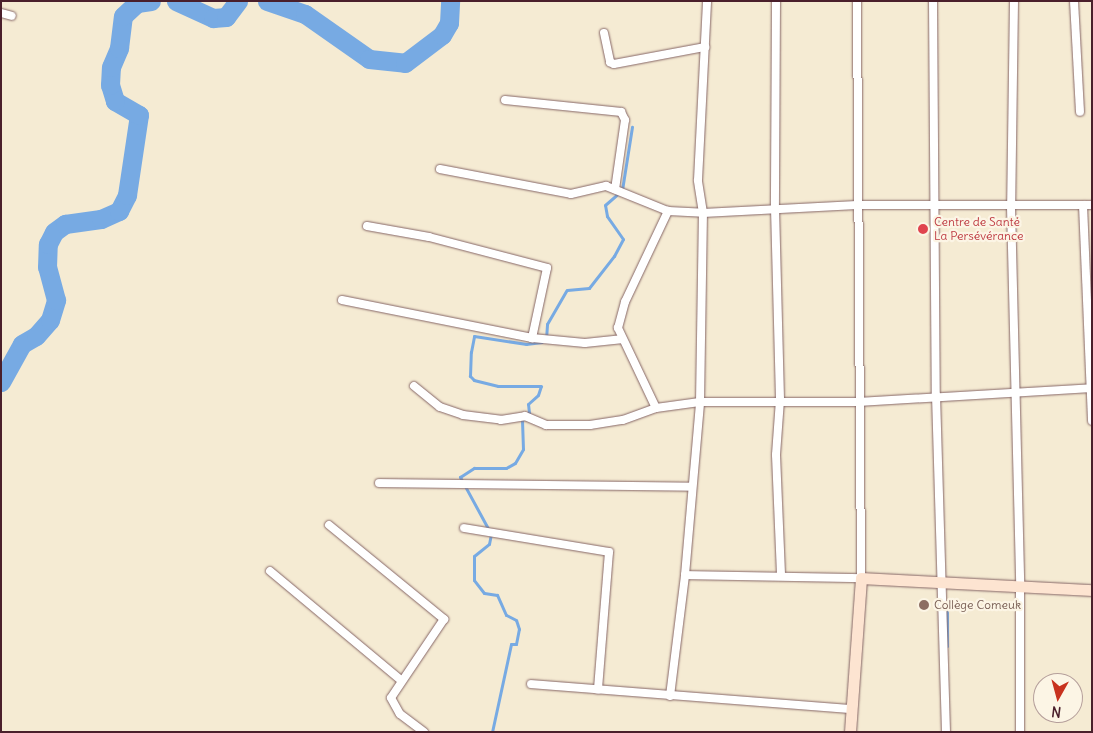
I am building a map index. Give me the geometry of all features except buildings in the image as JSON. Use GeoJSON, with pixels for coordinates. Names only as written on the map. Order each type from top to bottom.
{"type":"FeatureCollection","features":[{"type":"Feature","properties":{"kind":"main road"},"geometry":{"type":"LineString","coordinates":[[850,732],[861,578],[941,580],[1092,590]]}},
{"type":"Feature","properties":{"kind":"street"},"geometry":{"type":"LineString","coordinates":[[670,696],[685,575],[700,402],[703,213],[698,180],[707,1]]}},
{"type":"Feature","properties":{"kind":"street"},"geometry":{"type":"LineString","coordinates":[[776,1],[775,208],[780,400],[776,455],[782,576]]}},
{"type":"Feature","properties":{"kind":"street"},"geometry":{"type":"LineString","coordinates":[[685,575],[861,578],[858,402],[857,1]]}},
{"type":"Feature","properties":{"kind":"street"},"geometry":{"type":"LineString","coordinates":[[933,1],[936,395],[946,732]]}},
{"type":"Feature","properties":{"kind":"street"},"geometry":{"type":"LineString","coordinates":[[1014,1],[1011,207],[1020,585],[1020,732]]}},
{"type":"Feature","properties":{"kind":"street"},"geometry":{"type":"LineString","coordinates":[[1074,1],[1080,112]]}},
{"type":"Feature","properties":{"kind":"street"},"geometry":{"type":"LineString","coordinates":[[1,13],[12,16]]}},
{"type":"Feature","properties":{"kind":"street"},"geometry":{"type":"LineString","coordinates":[[604,33],[610,62],[614,64],[704,47]]}},
{"type":"Feature","properties":{"kind":"street"},"geometry":{"type":"LineString","coordinates":[[505,100],[621,112],[625,120],[615,189]]}},
{"type":"Feature","properties":{"kind":"street"},"geometry":{"type":"LineString","coordinates":[[440,169],[571,194],[600,186],[615,189],[668,210],[703,213],[858,205],[1011,207],[1092,205]]}},
{"type":"Feature","properties":{"kind":"street"},"geometry":{"type":"LineString","coordinates":[[1083,205],[1092,421]]}},
{"type":"Feature","properties":{"kind":"street"},"geometry":{"type":"LineString","coordinates":[[656,408],[621,339],[618,328],[625,302],[668,210]]}},
{"type":"Feature","properties":{"kind":"street"},"geometry":{"type":"LineString","coordinates":[[367,226],[429,237],[547,268],[532,338]]}},
{"type":"Feature","properties":{"kind":"street"},"geometry":{"type":"LineString","coordinates":[[342,300],[532,338],[585,343],[621,339]]}},
{"type":"Feature","properties":{"kind":"street"},"geometry":{"type":"LineString","coordinates":[[414,386],[440,407],[463,415],[501,420],[525,416],[546,425],[590,425],[623,420],[656,408],[700,402],[780,400],[858,402],[936,395],[1091,388]]}},
{"type":"Feature","properties":{"kind":"street"},"geometry":{"type":"LineString","coordinates":[[379,483],[692,488]]}},
{"type":"Feature","properties":{"kind":"street"},"geometry":{"type":"LineString","coordinates":[[329,526],[442,614],[444,619],[393,690],[393,706],[424,732]]}},
{"type":"Feature","properties":{"kind":"street"},"geometry":{"type":"LineString","coordinates":[[464,528],[609,552],[598,690]]}},
{"type":"Feature","properties":{"kind":"street"},"geometry":{"type":"LineString","coordinates":[[270,572],[401,680]]}},
{"type":"Feature","properties":{"kind":"street"},"geometry":{"type":"LineString","coordinates":[[531,684],[852,709]]}},
{"type":"Feature","properties":{"kind":"waterway"},"geometry":{"type":"LineString","coordinates":[[1,382],[22,344],[36,336],[50,320],[56,300],[47,267],[48,244],[54,232],[65,224],[101,219],[119,211],[127,195],[139,115],[115,101],[110,85],[111,67],[119,48],[123,16],[137,3],[151,1]]}},
{"type":"Feature","properties":{"kind":"waterway"},"geometry":{"type":"LineString","coordinates":[[176,1],[213,18],[226,17],[238,1]]}},
{"type":"Feature","properties":{"kind":"waterway"},"geometry":{"type":"LineString","coordinates":[[267,1],[305,14],[369,59],[405,63],[442,35],[449,23],[450,1]]}},
{"type":"Feature","properties":{"kind":"waterway"},"geometry":{"type":"LineString","coordinates":[[546,339],[547,324],[567,290],[589,288],[614,256],[623,239],[607,216],[605,205],[622,190],[632,127]]}},
{"type":"Feature","properties":{"kind":"waterway"},"geometry":{"type":"LineString","coordinates":[[492,732],[511,644],[516,644],[519,629],[516,620],[506,615],[497,595],[484,593],[474,580],[474,556],[489,544],[491,534],[460,477],[474,468],[506,468],[515,463],[523,449],[522,420],[529,413],[528,404],[538,395],[541,386],[498,386],[474,380],[470,376],[471,352],[474,336],[526,344],[542,342]]}},
{"type":"Feature","properties":{"kind":"waterway"},"geometry":{"type":"LineString","coordinates":[[947,612],[947,646]]}},
{"type":"Feature","properties":{"kind":"place","name":"Centre de Santé La Persévérance"},"geometry":{"type":"Point","coordinates":[923,229]}},
{"type":"Feature","properties":{"kind":"place","name":"Collège Comeuk"},"geometry":{"type":"Point","coordinates":[924,605]}}]}
